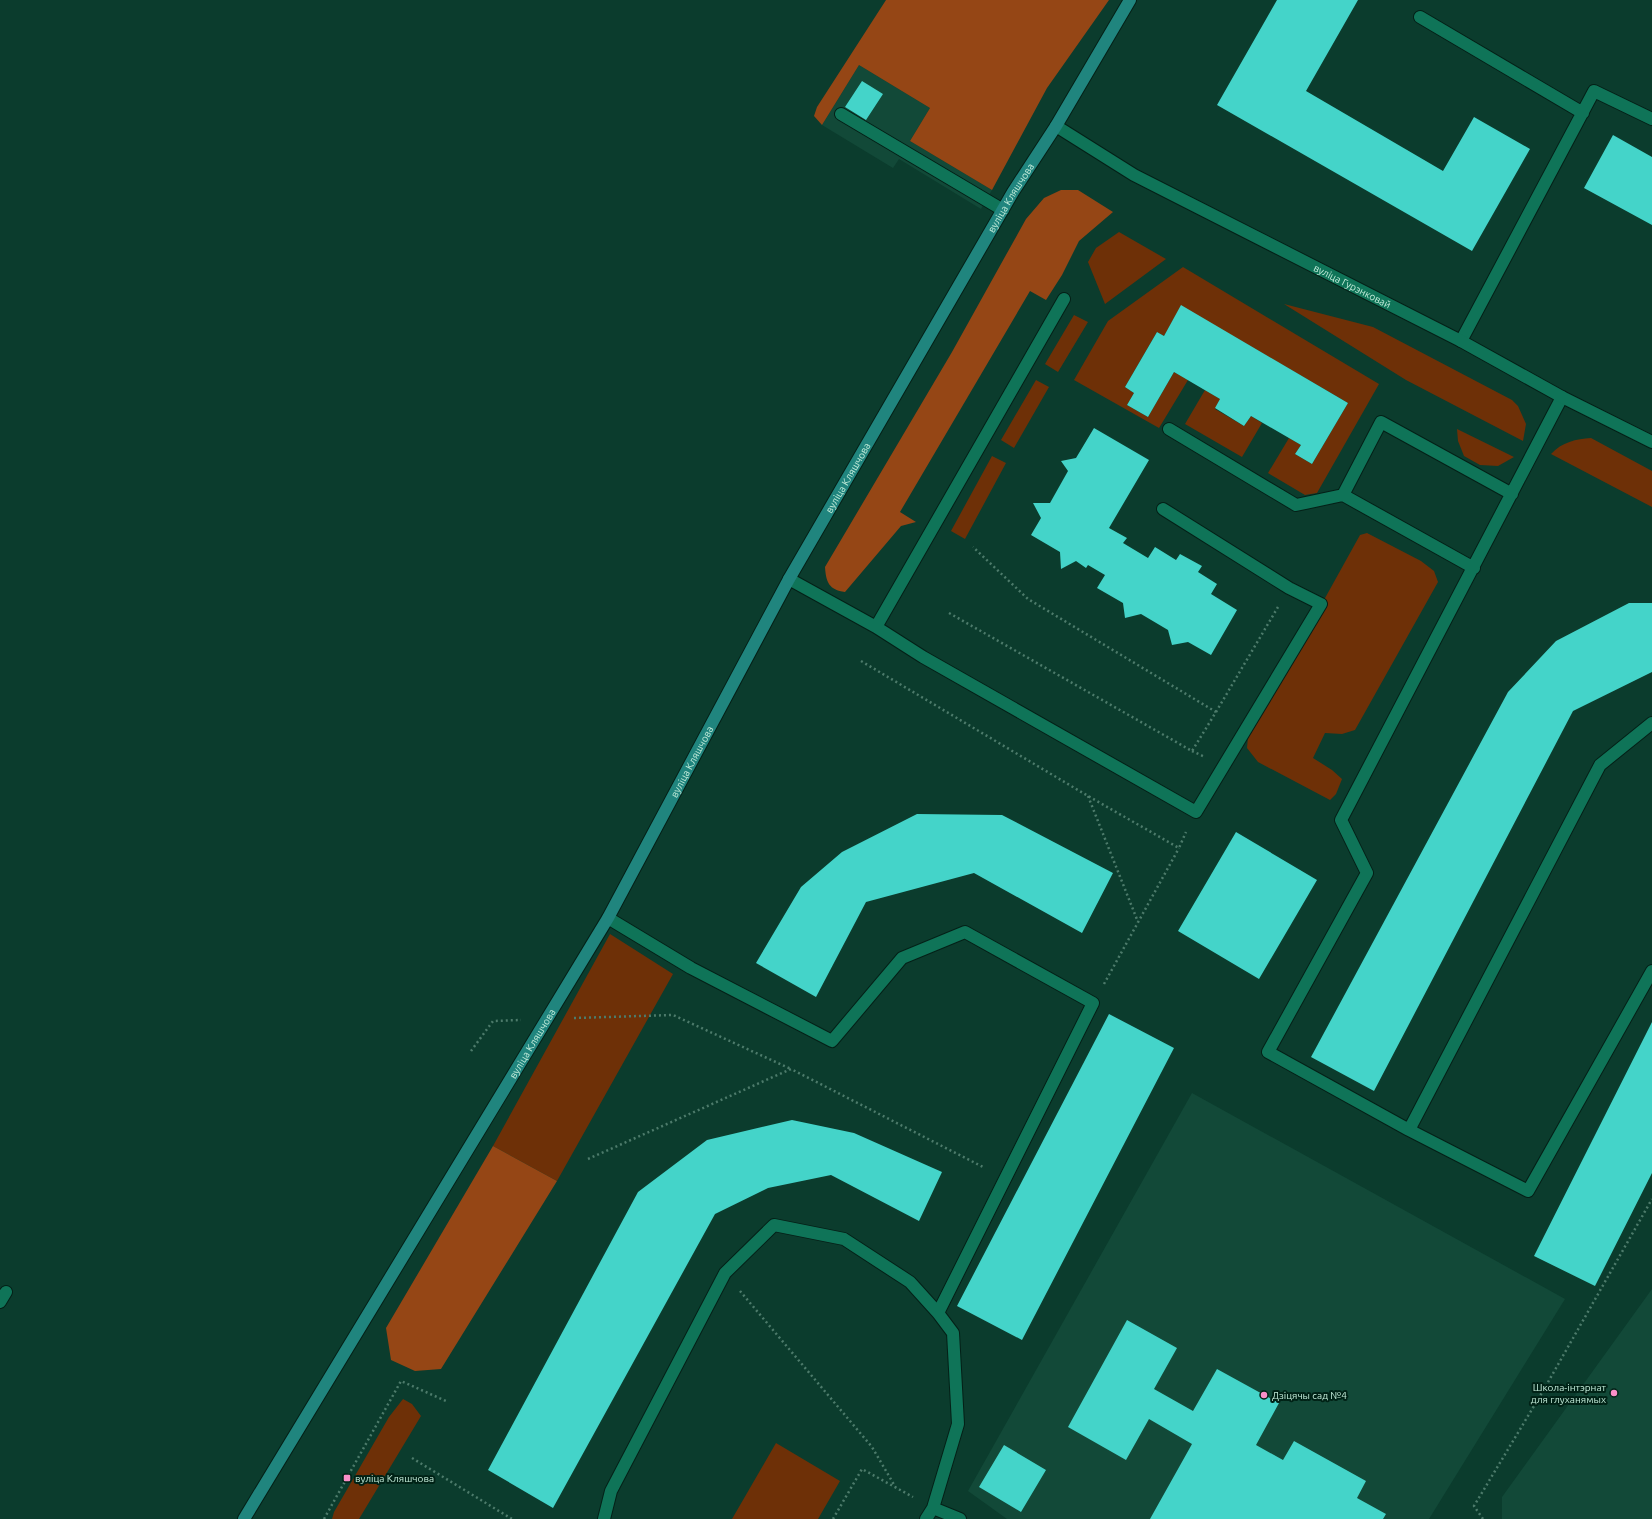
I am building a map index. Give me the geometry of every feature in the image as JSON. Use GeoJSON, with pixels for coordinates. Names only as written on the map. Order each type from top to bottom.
{"type":"FeatureCollection","features":[{"type":"Feature","properties":{"kind":"street","name":"вуліца Кляшчова"},"geometry":{"type":"LineString","coordinates":[[244,1519],[608,918],[789,579],[1003,210],[1056,126],[1130,0]]}},
{"type":"Feature","properties":{"kind":"street"},"geometry":{"type":"LineString","coordinates":[[1420,17],[1583,113]]}},
{"type":"Feature","properties":{"kind":"street"},"geometry":{"type":"LineString","coordinates":[[1461,341],[1594,91],[1652,119]]}},
{"type":"Feature","properties":{"kind":"street"},"geometry":{"type":"LineString","coordinates":[[841,114],[1003,210]]}},
{"type":"Feature","properties":{"kind":"street","name":"вуліца Гурэнковай"},"geometry":{"type":"LineString","coordinates":[[1056,126],[1134,175],[1461,341],[1562,397],[1652,442]]}},
{"type":"Feature","properties":{"kind":"street"},"geometry":{"type":"LineString","coordinates":[[876,627],[1064,299]]}},
{"type":"Feature","properties":{"kind":"street"},"geometry":{"type":"LineString","coordinates":[[1562,397],[1342,820],[1367,873],[1268,1052],[1409,1130],[1528,1190],[1652,971]]}},
{"type":"Feature","properties":{"kind":"street"},"geometry":{"type":"LineString","coordinates":[[1343,496],[1381,422],[1512,494]]}},
{"type":"Feature","properties":{"kind":"street"},"geometry":{"type":"LineString","coordinates":[[1169,429],[1296,505],[1343,496],[1474,568]]}},
{"type":"Feature","properties":{"kind":"street"},"geometry":{"type":"LineString","coordinates":[[789,579],[876,627],[923,657],[1196,812],[1321,604],[1289,588],[1163,509]]}},
{"type":"Feature","properties":{"kind":"street"},"geometry":{"type":"LineString","coordinates":[[1409,1130],[1600,765],[1652,722]]}},
{"type":"Feature","properties":{"kind":"street"},"geometry":{"type":"LineString","coordinates":[[608,918],[691,968],[832,1041],[902,958],[965,932],[1093,1003],[938,1313]]}},
{"type":"Feature","properties":{"kind":"street"},"geometry":{"type":"LineString","coordinates":[[604,1519],[611,1491],[725,1273],[774,1225],[844,1239],[910,1282],[938,1313],[953,1333],[958,1424],[933,1508],[926,1519]]}},
{"type":"Feature","properties":{"kind":"street"},"geometry":{"type":"LineString","coordinates":[[933,1508],[960,1519]]}},
{"type":"Feature","properties":{"kind":"path"},"geometry":{"type":"LineString","coordinates":[[973,547],[1028,599],[1216,712]]}},
{"type":"Feature","properties":{"kind":"path"},"geometry":{"type":"LineString","coordinates":[[949,613],[1192,751],[1289,588]]}},
{"type":"Feature","properties":{"kind":"path"},"geometry":{"type":"LineString","coordinates":[[861,661],[1088,796],[1179,848]]}},
{"type":"Feature","properties":{"kind":"path"},"geometry":{"type":"LineString","coordinates":[[1088,796],[1138,922]]}},
{"type":"Feature","properties":{"kind":"path"},"geometry":{"type":"LineString","coordinates":[[1093,1003],[1179,848],[1196,812]]}},
{"type":"Feature","properties":{"kind":"path"},"geometry":{"type":"LineString","coordinates":[[471,1051],[492,1021],[673,1015],[791,1069],[1005,1178]]}},
{"type":"Feature","properties":{"kind":"path"},"geometry":{"type":"LineString","coordinates":[[588,1159],[791,1069]]}},
{"type":"Feature","properties":{"kind":"path"},"geometry":{"type":"LineString","coordinates":[[1483,1519],[1474,1506],[1543,1391],[1652,1199]]}},
{"type":"Feature","properties":{"kind":"path"},"geometry":{"type":"LineString","coordinates":[[725,1273],[872,1447],[896,1488]]}},
{"type":"Feature","properties":{"kind":"path"},"geometry":{"type":"LineString","coordinates":[[324,1519],[401,1382],[446,1401]]}},
{"type":"Feature","properties":{"kind":"path"},"geometry":{"type":"LineString","coordinates":[[412,1458],[512,1519]]}},
{"type":"Feature","properties":{"kind":"path"},"geometry":{"type":"LineString","coordinates":[[833,1519],[862,1470],[933,1508]]}},
{"type":"Feature","properties":{"kind":"shaded area"},"geometry":{"type":"Polygon","coordinates":[[[886,0],[1109,0],[1047,88],[992,190],[910,141],[930,108],[859,65],[822,125],[814,116],[817,107],[886,0]]]}},
{"type":"Feature","properties":{"kind":"shaded area"},"geometry":{"type":"Polygon","coordinates":[[[859,65],[930,108],[910,141],[992,190],[981,209],[899,159],[893,168],[822,125],[859,65]]]}},
{"type":"Feature","properties":{"kind":"shaded area"},"geometry":{"type":"Polygon","coordinates":[[[1061,190],[1078,190],[1113,212],[1079,241],[1062,275],[1046,300],[1030,291],[900,512],[916,522],[901,526],[845,592],[835,589],[829,584],[826,577],[825,567],[952,352],[1026,219],[1044,198],[1061,190]]]}},
{"type":"Feature","properties":{"kind":"shaded area"},"geometry":{"type":"Polygon","coordinates":[[[1119,232],[1166,259],[1105,304],[1088,262],[1096,248],[1119,232]]]}},
{"type":"Feature","properties":{"kind":"shaded area"},"geometry":{"type":"Polygon","coordinates":[[[1183,267],[1379,384],[1317,493],[1305,495],[1268,473],[1289,438],[1301,445],[1295,454],[1312,464],[1348,403],[1181,306],[1164,336],[1157,332],[1125,387],[1134,393],[1127,405],[1148,417],[1174,372],[1188,380],[1159,428],[1074,380],[1108,321],[1183,267]]]}},
{"type":"Feature","properties":{"kind":"shaded area"},"geometry":{"type":"Polygon","coordinates":[[[1284,304],[1373,327],[1512,400],[1518,406],[1526,424],[1523,441],[1406,380],[1284,304]]]}},
{"type":"Feature","properties":{"kind":"shaded area"},"geometry":{"type":"Polygon","coordinates":[[[1074,315],[1088,322],[1058,372],[1045,364],[1074,315]]]}},
{"type":"Feature","properties":{"kind":"shaded area"},"geometry":{"type":"Polygon","coordinates":[[[1036,380],[1049,387],[1014,448],[1001,440],[1036,380]]]}},
{"type":"Feature","properties":{"kind":"shaded area"},"geometry":{"type":"Polygon","coordinates":[[[1205,390],[1220,399],[1215,409],[1244,426],[1251,416],[1262,423],[1242,457],[1185,424],[1205,390]]]}},
{"type":"Feature","properties":{"kind":"shaded area"},"geometry":{"type":"Polygon","coordinates":[[[1457,429],[1514,457],[1498,466],[1480,465],[1464,456],[1458,441],[1457,429]]]}},
{"type":"Feature","properties":{"kind":"shaded area"},"geometry":{"type":"Polygon","coordinates":[[[1591,438],[1652,471],[1652,507],[1551,454],[1555,450],[1570,442],[1591,438]]]}},
{"type":"Feature","properties":{"kind":"shaded area"},"geometry":{"type":"Polygon","coordinates":[[[992,456],[1006,463],[965,539],[951,531],[992,456]]]}},
{"type":"Feature","properties":{"kind":"shaded area"},"geometry":{"type":"Polygon","coordinates":[[[1367,533],[1421,561],[1434,571],[1438,582],[1355,730],[1342,734],[1325,733],[1313,758],[1332,770],[1342,779],[1336,794],[1330,800],[1258,762],[1247,748],[1248,737],[1360,535],[1367,533]]]}},
{"type":"Feature","properties":{"kind":"shaded area"},"geometry":{"type":"Polygon","coordinates":[[[610,934],[673,974],[557,1181],[493,1146],[610,934]]]}},
{"type":"Feature","properties":{"kind":"shaded area","name":"Дзіцячы сад №4"},"geometry":{"type":"Polygon","coordinates":[[[1192,1093],[1565,1299],[1429,1519],[1007,1519],[968,1491],[1192,1093]]]}},
{"type":"Feature","properties":{"kind":"shaded area"},"geometry":{"type":"Polygon","coordinates":[[[493,1146],[557,1181],[441,1369],[415,1371],[391,1360],[386,1328],[493,1146]]]}},
{"type":"Feature","properties":{"kind":"shaded area","name":"Школа-інтэрнат для глуханямых"},"geometry":{"type":"Polygon","coordinates":[[[1652,1289],[1652,1519],[1502,1519],[1502,1497],[1652,1289]]]}},
{"type":"Feature","properties":{"kind":"shaded area"},"geometry":{"type":"Polygon","coordinates":[[[403,1399],[412,1404],[421,1416],[359,1519],[332,1519],[334,1512],[389,1417],[403,1399]]]}},
{"type":"Feature","properties":{"kind":"shaded area"},"geometry":{"type":"Polygon","coordinates":[[[776,1443],[840,1481],[818,1519],[732,1519],[776,1443]]]}},
{"type":"Feature","properties":{"kind":"building"},"geometry":{"type":"Polygon","coordinates":[[[1277,0],[1358,0],[1306,91],[1443,171],[1474,117],[1530,149],[1472,251],[1217,105],[1277,0]]]}},
{"type":"Feature","properties":{"kind":"building"},"geometry":{"type":"Polygon","coordinates":[[[862,81],[883,94],[866,120],[845,107],[862,81]]]}},
{"type":"Feature","properties":{"kind":"building"},"geometry":{"type":"Polygon","coordinates":[[[1613,135],[1652,157],[1652,225],[1584,188],[1613,135]]]}},
{"type":"Feature","properties":{"kind":"building"},"geometry":{"type":"Polygon","coordinates":[[[1181,305],[1348,403],[1312,464],[1295,454],[1301,445],[1251,416],[1244,426],[1215,408],[1220,399],[1174,372],[1148,417],[1127,405],[1134,393],[1125,387],[1157,332],[1164,336],[1181,305]]]}},
{"type":"Feature","properties":{"kind":"building"},"geometry":{"type":"Polygon","coordinates":[[[1094,428],[1149,460],[1109,528],[1127,538],[1123,543],[1148,558],[1155,547],[1176,560],[1180,554],[1202,566],[1198,572],[1217,584],[1211,594],[1237,610],[1211,655],[1188,642],[1172,645],[1168,630],[1141,614],[1125,618],[1123,603],[1097,588],[1105,575],[1088,565],[1086,568],[1076,561],[1061,569],[1060,552],[1031,535],[1041,518],[1033,503],[1050,503],[1068,471],[1061,461],[1076,458],[1094,428]]]}},
{"type":"Feature","properties":{"kind":"building"},"geometry":{"type":"Polygon","coordinates":[[[1629,603],[1652,603],[1652,672],[1573,711],[1374,1091],[1311,1057],[1508,692],[1556,641],[1629,603]]]}},
{"type":"Feature","properties":{"kind":"building"},"geometry":{"type":"Polygon","coordinates":[[[917,814],[1002,815],[1113,873],[1082,933],[974,873],[866,902],[816,997],[756,963],[801,887],[842,852],[917,814]]]}},
{"type":"Feature","properties":{"kind":"building"},"geometry":{"type":"Polygon","coordinates":[[[1236,832],[1317,880],[1259,979],[1178,931],[1236,832]]]}},
{"type":"Feature","properties":{"kind":"building"},"geometry":{"type":"Polygon","coordinates":[[[1109,1014],[1174,1048],[1022,1340],[957,1306],[1109,1014]]]}},
{"type":"Feature","properties":{"kind":"building"},"geometry":{"type":"Polygon","coordinates":[[[1652,1022],[1652,1173],[1595,1286],[1534,1256],[1652,1022]]]}},
{"type":"Feature","properties":{"kind":"building"},"geometry":{"type":"Polygon","coordinates":[[[792,1120],[854,1133],[942,1172],[919,1221],[831,1175],[768,1188],[715,1214],[553,1508],[488,1470],[638,1192],[707,1140],[792,1120]]]}},
{"type":"Feature","properties":{"kind":"building"},"geometry":{"type":"Polygon","coordinates":[[[1127,1320],[1177,1348],[1154,1389],[1193,1411],[1217,1369],[1279,1403],[1256,1445],[1283,1460],[1294,1441],[1366,1481],[1357,1498],[1386,1514],[1383,1519],[1150,1519],[1192,1444],[1149,1419],[1126,1460],[1068,1427],[1127,1320]]]}},
{"type":"Feature","properties":{"kind":"building"},"geometry":{"type":"Polygon","coordinates":[[[1004,1445],[1046,1470],[1021,1512],[979,1487],[1004,1445]]]}},
{"type":"Feature","properties":{"kind":"place","name":"Школа-інтэрнат для глуханямых"},"geometry":{"type":"Point","coordinates":[1614,1393]}},
{"type":"Feature","properties":{"kind":"place","name":"Дзіцячы сад №4"},"geometry":{"type":"Point","coordinates":[1264,1395]}},
{"type":"Feature","properties":{"kind":"place","name":"вуліца Кляшчова"},"geometry":{"type":"Point","coordinates":[347,1478]}}]}
